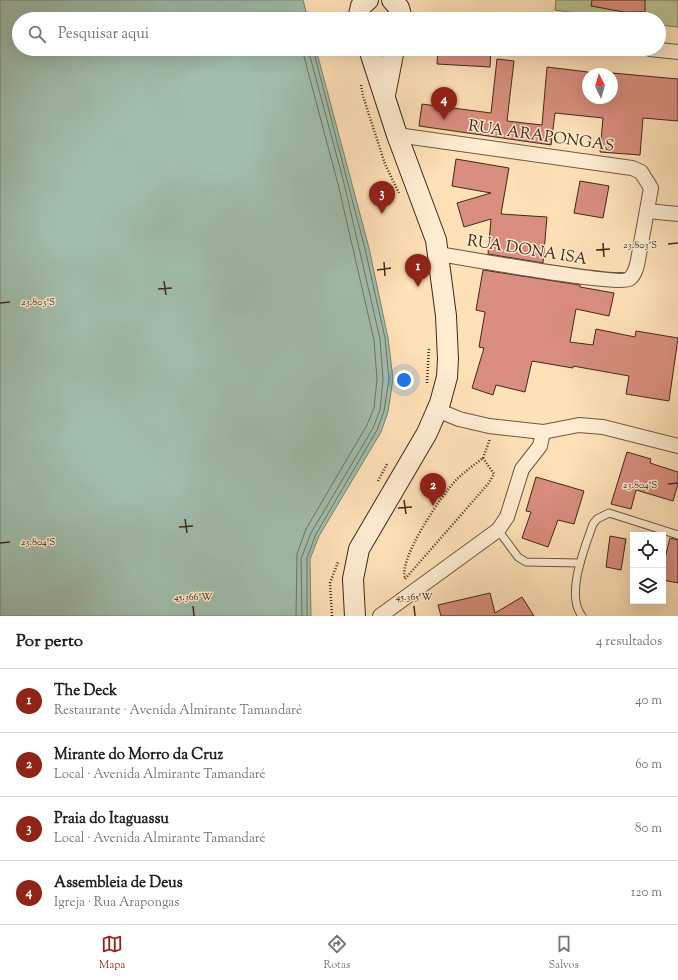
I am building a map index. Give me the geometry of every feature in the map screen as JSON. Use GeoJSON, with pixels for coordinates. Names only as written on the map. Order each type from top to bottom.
{"type":"FeatureCollection","features":[{"type":"Feature","properties":{"kind":"main road"},"geometry":{"type":"LineString","coordinates":[[392,0],[399,8],[400,12]]}},
{"type":"Feature","properties":{"kind":"main road"},"geometry":{"type":"LineString","coordinates":[[355,616],[353,580],[359,549],[427,433],[437,410],[447,377],[448,359],[446,316],[439,254],[432,228],[397,135],[371,56]]}},
{"type":"Feature","properties":{"kind":"main road"},"geometry":{"type":"LineString","coordinates":[[385,95],[393,56]]}},
{"type":"Feature","properties":{"kind":"street"},"geometry":{"type":"LineString","coordinates":[[666,51],[678,52]]}},
{"type":"Feature","properties":{"kind":"street","name":"RUA ARAPONGAS"},"geometry":{"type":"LineString","coordinates":[[397,135],[632,168]]}},
{"type":"Feature","properties":{"kind":"street","name":"RUA DONA ISA"},"geometry":{"type":"LineString","coordinates":[[439,254],[616,282],[630,279],[636,270],[651,188],[641,172],[632,168]]}},
{"type":"Feature","properties":{"kind":"street"},"geometry":{"type":"LineString","coordinates":[[648,211],[678,214]]}},
{"type":"Feature","properties":{"kind":"street"},"geometry":{"type":"LineString","coordinates":[[437,410],[489,426],[543,432],[579,425],[603,427],[678,446]]}},
{"type":"Feature","properties":{"kind":"street"},"geometry":{"type":"LineString","coordinates":[[380,616],[498,530],[507,517],[522,469],[540,446],[543,432]]}},
{"type":"Feature","properties":{"kind":"lane"},"geometry":{"type":"LineString","coordinates":[[582,616],[575,595],[580,564],[593,524],[602,515],[609,514],[678,535]]}},
{"type":"Feature","properties":{"kind":"lane"},"geometry":{"type":"LineString","coordinates":[[498,530],[518,557],[526,562],[580,564]]}},
{"type":"Feature","properties":{"kind":"path"},"geometry":{"type":"LineString","coordinates":[[361,80],[363,96],[385,164],[401,198]]}},
{"type":"Feature","properties":{"kind":"path"},"geometry":{"type":"LineString","coordinates":[[427,384],[430,341]]}},
{"type":"Feature","properties":{"kind":"path"},"geometry":{"type":"LineString","coordinates":[[483,458],[494,474],[474,501],[405,580],[403,573],[410,551],[442,497],[457,479],[483,458]]}},
{"type":"Feature","properties":{"kind":"path"},"geometry":{"type":"LineString","coordinates":[[375,486],[390,460]]}},
{"type":"Feature","properties":{"kind":"path"},"geometry":{"type":"LineString","coordinates":[[332,616],[330,582],[341,556]]}},
{"type":"Feature","properties":{"kind":"green space"},"geometry":{"type":"Polygon","coordinates":[[[556,0],[678,0],[678,27],[666,26],[666,12],[569,12],[555,10],[556,0]]]}},
{"type":"Feature","properties":{"kind":"water"},"geometry":{"type":"Polygon","coordinates":[[[0,0],[303,0],[306,12],[12,12],[12,56],[318,56],[369,248],[388,338],[393,379],[388,412],[381,432],[319,536],[310,559],[311,616],[0,616],[0,0]]]}},
{"type":"Feature","properties":{"kind":"building"},"geometry":{"type":"Polygon","coordinates":[[[592,0],[645,0],[645,12],[624,12],[591,6],[592,0]]]}},
{"type":"Feature","properties":{"kind":"building"},"geometry":{"type":"Polygon","coordinates":[[[438,56],[491,56],[490,67],[437,64],[438,56]]]}},
{"type":"Feature","properties":{"kind":"building"},"geometry":{"type":"Polygon","coordinates":[[[497,59],[514,61],[507,121],[542,125],[547,67],[582,71],[582,104],[618,104],[618,74],[678,79],[678,121],[643,118],[640,155],[600,152],[603,118],[555,113],[551,145],[419,126],[422,104],[491,113],[497,59]]]}},
{"type":"Feature","properties":{"kind":"building"},"geometry":{"type":"Polygon","coordinates":[[[456,159],[509,168],[501,214],[547,217],[543,263],[488,254],[491,219],[464,227],[457,203],[491,193],[452,186],[456,159]]]}},
{"type":"Feature","properties":{"kind":"building"},"geometry":{"type":"Polygon","coordinates":[[[580,181],[609,186],[603,218],[574,213],[580,181]]]}},
{"type":"Feature","properties":{"kind":"building"},"geometry":{"type":"Polygon","coordinates":[[[483,270],[580,285],[580,287],[614,293],[609,316],[576,309],[570,342],[593,345],[596,329],[635,337],[636,331],[678,338],[669,401],[626,394],[629,376],[573,366],[573,368],[532,361],[525,392],[496,385],[493,395],[472,388],[484,348],[479,347],[485,312],[476,310],[483,270]]]}},
{"type":"Feature","properties":{"kind":"building"},"geometry":{"type":"Polygon","coordinates":[[[627,452],[651,459],[650,463],[678,472],[678,484],[673,501],[636,490],[631,509],[611,504],[627,452]]]}},
{"type":"Feature","properties":{"kind":"building"},"geometry":{"type":"Polygon","coordinates":[[[536,477],[584,491],[574,524],[558,520],[548,547],[522,538],[531,512],[526,511],[536,477]]]}},
{"type":"Feature","properties":{"kind":"building"},"geometry":{"type":"Polygon","coordinates":[[[610,536],[626,539],[621,570],[606,567],[610,536]]]}},
{"type":"Feature","properties":{"kind":"building"},"geometry":{"type":"Polygon","coordinates":[[[670,538],[678,540],[678,583],[666,581],[666,554],[670,538]]]}},
{"type":"Feature","properties":{"kind":"building"},"geometry":{"type":"Polygon","coordinates":[[[490,593],[495,613],[522,597],[534,616],[441,616],[438,605],[490,593]]]}},
{"type":"Feature","properties":{"kind":"place","name":"Assembleia de Deus"},"geometry":{"type":"Point","coordinates":[444,120]}},
{"type":"Feature","properties":{"kind":"place","name":"Praia do Itaguassu"},"geometry":{"type":"Point","coordinates":[382,214]}},
{"type":"Feature","properties":{"kind":"place","name":"The Deck"},"geometry":{"type":"Point","coordinates":[418,287]}},
{"type":"Feature","properties":{"kind":"place","name":"Mirante do Morro da Cruz"},"geometry":{"type":"Point","coordinates":[433,506]}}]}
